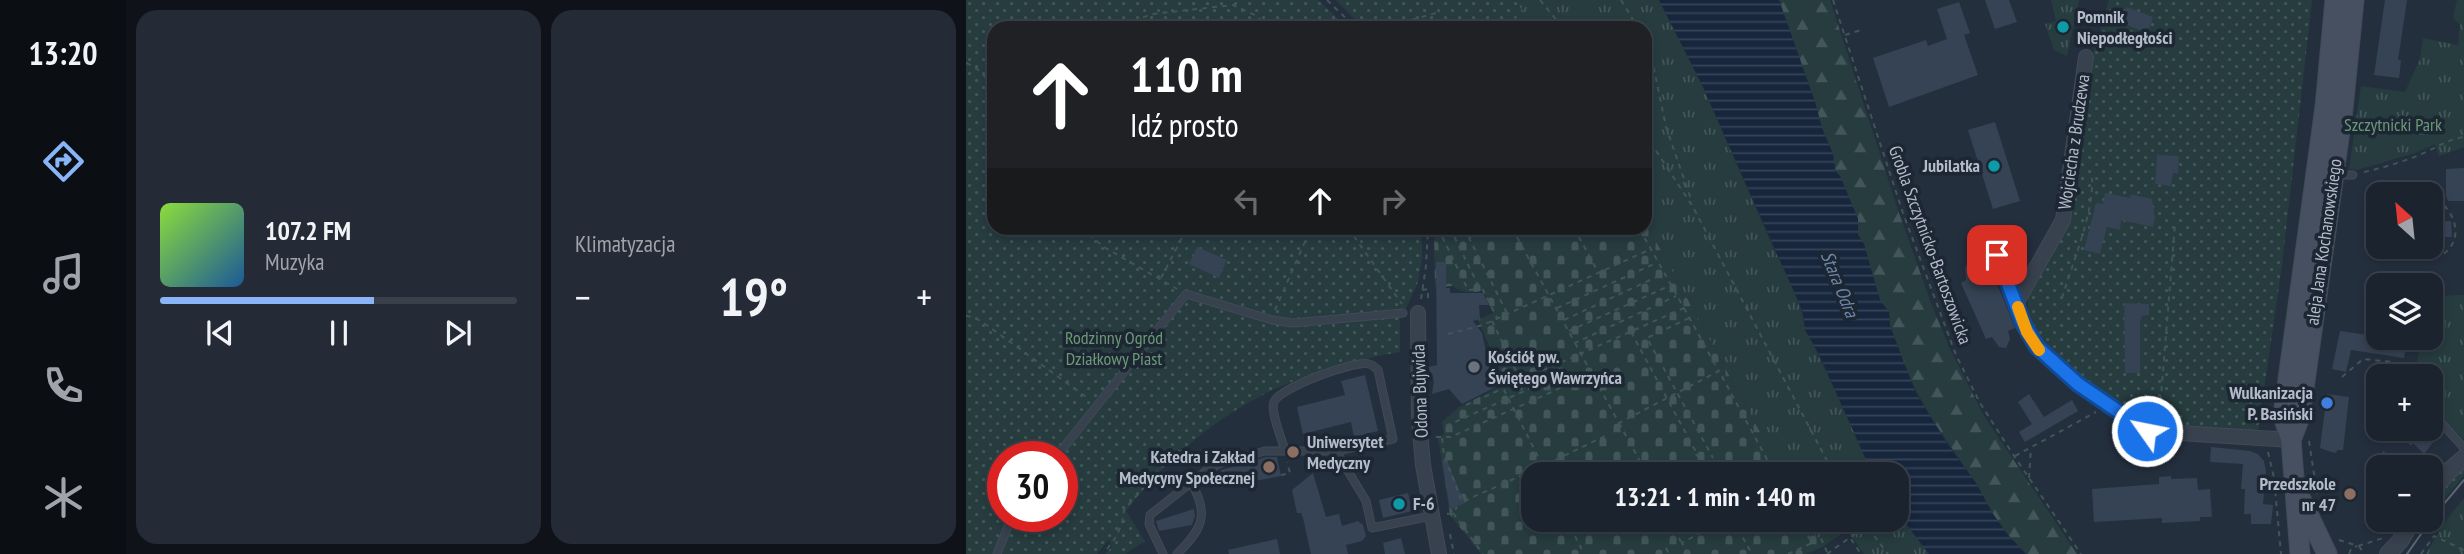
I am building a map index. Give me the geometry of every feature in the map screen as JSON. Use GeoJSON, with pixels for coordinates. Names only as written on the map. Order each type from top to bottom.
{"type":"FeatureCollection","features":[{"type":"Feature","properties":{"kind":"main road","name":"aleja Jana Kochanowskiego"},"geometry":{"type":"LineString","coordinates":[[2301,554],[2291,440],[2283,416],[2325,107],[2335,0]]}},
{"type":"Feature","properties":{"kind":"main road","name":"aleja Jana Kochanowskiego"},"geometry":{"type":"LineString","coordinates":[[2291,440],[2300,417],[2343,175],[2354,0]]}},
{"type":"Feature","properties":{"kind":"main road","name":"aleja Jana Kochanowskiego"},"geometry":{"type":"LineString","coordinates":[[2295,489],[2333,547]]}},
{"type":"Feature","properties":{"kind":"street","name":"Wojciecha z Brudzewa"},"geometry":{"type":"LineString","coordinates":[[2017,302],[2063,220],[2087,57]]}},
{"type":"Feature","properties":{"kind":"street"},"geometry":{"type":"LineString","coordinates":[[2017,302],[2023,323],[2037,347],[2078,384],[2147,431],[2291,440]]}},
{"type":"Feature","properties":{"kind":"street","name":"Odona Bujwida"},"geometry":{"type":"LineString","coordinates":[[1423,312],[1418,373],[1420,438],[1438,554]]}},
{"type":"Feature","properties":{"kind":"street"},"geometry":{"type":"LineString","coordinates":[[2443,478],[2464,458]]}},
{"type":"Feature","properties":{"kind":"street"},"geometry":{"type":"LineString","coordinates":[[2298,529],[2309,554]]}},
{"type":"Feature","properties":{"kind":"street"},"geometry":{"type":"LineString","coordinates":[[2388,554],[2406,532]]}},
{"type":"Feature","properties":{"kind":"lane"},"geometry":{"type":"LineString","coordinates":[[1997,255],[2017,302]]}},
{"type":"Feature","properties":{"kind":"lane"},"geometry":{"type":"LineString","coordinates":[[1069,441],[1186,294],[1272,320],[1293,323],[1401,312]]}},
{"type":"Feature","properties":{"kind":"lane"},"geometry":{"type":"LineString","coordinates":[[1163,554],[1149,524],[1150,515],[1207,470],[1221,463],[1265,451],[1336,451],[1393,439],[1378,370],[1372,365],[1360,364],[1309,380],[1282,393],[1274,400],[1273,409],[1285,450]]}},
{"type":"Feature","properties":{"kind":"lane"},"geometry":{"type":"LineString","coordinates":[[2443,424],[2464,448]]}},
{"type":"Feature","properties":{"kind":"lane"},"geometry":{"type":"LineString","coordinates":[[1336,451],[1366,501],[1372,528],[1431,516]]}},
{"type":"Feature","properties":{"kind":"lane"},"geometry":{"type":"LineString","coordinates":[[1177,554],[1202,523],[1200,497],[1192,484]]}},
{"type":"Feature","properties":{"kind":"lane"},"geometry":{"type":"LineString","coordinates":[[997,554],[1006,532]]}},
{"type":"Feature","properties":{"kind":"path"},"geometry":{"type":"LineString","coordinates":[[1327,0],[1349,21]]}},
{"type":"Feature","properties":{"kind":"path"},"geometry":{"type":"LineString","coordinates":[[1540,0],[1557,21]]}},
{"type":"Feature","properties":{"kind":"path"},"geometry":{"type":"LineString","coordinates":[[1621,0],[1634,21]]}},
{"type":"Feature","properties":{"kind":"path","name":"Grobla Szczytnicko-Bartoszowicka"},"geometry":{"type":"LineString","coordinates":[[1833,0],[1903,213],[1955,355],[1980,403],[2081,554]]}},
{"type":"Feature","properties":{"kind":"path"},"geometry":{"type":"LineString","coordinates":[[1132,21],[1152,13],[1233,5],[1262,21]]}},
{"type":"Feature","properties":{"kind":"path"},"geometry":{"type":"LineString","coordinates":[[1407,21],[1436,13]]}},
{"type":"Feature","properties":{"kind":"path"},"geometry":{"type":"LineString","coordinates":[[1845,35],[1861,30]]}},
{"type":"Feature","properties":{"kind":"path"},"geometry":{"type":"LineString","coordinates":[[1652,59],[1666,127],[1693,207]]}},
{"type":"Feature","properties":{"kind":"path"},"geometry":{"type":"LineString","coordinates":[[966,62],[974,65],[987,80]]}},
{"type":"Feature","properties":{"kind":"path"},"geometry":{"type":"LineString","coordinates":[[2343,175],[2399,163],[2443,142],[2464,137]]}},
{"type":"Feature","properties":{"kind":"path"},"geometry":{"type":"LineString","coordinates":[[1652,145],[1693,207],[1828,462]]}},
{"type":"Feature","properties":{"kind":"path"},"geometry":{"type":"LineString","coordinates":[[2062,298],[2089,211],[2092,178]]}},
{"type":"Feature","properties":{"kind":"path"},"geometry":{"type":"LineString","coordinates":[[2443,205],[2455,217],[2457,227],[2454,243],[2443,253]]}},
{"type":"Feature","properties":{"kind":"path"},"geometry":{"type":"LineString","coordinates":[[2148,403],[2160,408],[2175,224]]}},
{"type":"Feature","properties":{"kind":"path"},"geometry":{"type":"LineString","coordinates":[[1089,235],[1104,247],[1186,294]]}},
{"type":"Feature","properties":{"kind":"path"},"geometry":{"type":"LineString","coordinates":[[1161,279],[1183,235]]}},
{"type":"Feature","properties":{"kind":"path"},"geometry":{"type":"LineString","coordinates":[[1272,320],[1283,288],[1308,235]]}},
{"type":"Feature","properties":{"kind":"path"},"geometry":{"type":"LineString","coordinates":[[1353,235],[1403,303],[1401,312]]}},
{"type":"Feature","properties":{"kind":"path"},"geometry":{"type":"LineString","coordinates":[[1423,312],[1422,290],[1428,235]]}},
{"type":"Feature","properties":{"kind":"path"},"geometry":{"type":"LineString","coordinates":[[1441,235],[1468,289],[1480,289]]}},
{"type":"Feature","properties":{"kind":"path"},"geometry":{"type":"LineString","coordinates":[[1453,235],[1497,318]]}},
{"type":"Feature","properties":{"kind":"path"},"geometry":{"type":"LineString","coordinates":[[1473,235],[1469,237],[1507,314]]}},
{"type":"Feature","properties":{"kind":"path"},"geometry":{"type":"LineString","coordinates":[[1516,235],[1640,462]]}},
{"type":"Feature","properties":{"kind":"path"},"geometry":{"type":"LineString","coordinates":[[1578,235],[1598,273]]}},
{"type":"Feature","properties":{"kind":"path"},"geometry":{"type":"LineString","coordinates":[[1643,235],[1768,462]]}},
{"type":"Feature","properties":{"kind":"path"},"geometry":{"type":"LineString","coordinates":[[1448,334],[1507,314],[1651,248]]}},
{"type":"Feature","properties":{"kind":"path"},"geometry":{"type":"LineString","coordinates":[[1557,308],[1657,262]]}},
{"type":"Feature","properties":{"kind":"path"},"geometry":{"type":"LineString","coordinates":[[1563,320],[1663,274]]}},
{"type":"Feature","properties":{"kind":"path"},"geometry":{"type":"LineString","coordinates":[[1569,331],[1670,286]]}},
{"type":"Feature","properties":{"kind":"path"},"geometry":{"type":"LineString","coordinates":[[1422,290],[1428,289],[1423,312]]}},
{"type":"Feature","properties":{"kind":"path"},"geometry":{"type":"LineString","coordinates":[[1575,343],[1676,296]]}},
{"type":"Feature","properties":{"kind":"path"},"geometry":{"type":"LineString","coordinates":[[1466,405],[1684,308]]}},
{"type":"Feature","properties":{"kind":"path"},"geometry":{"type":"LineString","coordinates":[[966,316],[974,317],[988,326],[1099,405]]}},
{"type":"Feature","properties":{"kind":"path"},"geometry":{"type":"LineString","coordinates":[[1689,318],[1647,338],[1713,458]]}},
{"type":"Feature","properties":{"kind":"path"},"geometry":{"type":"LineString","coordinates":[[1492,320],[1521,380]]}},
{"type":"Feature","properties":{"kind":"path"},"geometry":{"type":"LineString","coordinates":[[1631,331],[1695,450],[1694,454],[1701,462]]}},
{"type":"Feature","properties":{"kind":"path"},"geometry":{"type":"LineString","coordinates":[[2342,377],[2363,359],[2392,362]]}},
{"type":"Feature","properties":{"kind":"path"},"geometry":{"type":"LineString","coordinates":[[1619,423],[1718,371]]}},
{"type":"Feature","properties":{"kind":"path"},"geometry":{"type":"LineString","coordinates":[[1446,426],[1558,376]]}},
{"type":"Feature","properties":{"kind":"path"},"geometry":{"type":"LineString","coordinates":[[1420,438],[1451,437],[1567,385]]}},
{"type":"Feature","properties":{"kind":"path"},"geometry":{"type":"LineString","coordinates":[[1503,388],[1541,462]]}},
{"type":"Feature","properties":{"kind":"path"},"geometry":{"type":"LineString","coordinates":[[2014,456],[2106,404]]}},
{"type":"Feature","properties":{"kind":"path"},"geometry":{"type":"LineString","coordinates":[[1551,462],[1606,435]]}},
{"type":"Feature","properties":{"kind":"path"},"geometry":{"type":"LineString","coordinates":[[1441,437],[1453,484],[1463,501],[1521,476]]}},
{"type":"Feature","properties":{"kind":"path"},"geometry":{"type":"LineString","coordinates":[[2263,438],[2263,446],[2270,454],[2272,466],[2281,554]]}},
{"type":"Feature","properties":{"kind":"path"},"geometry":{"type":"LineString","coordinates":[[2029,479],[2031,447]]}},
{"type":"Feature","properties":{"kind":"path"},"geometry":{"type":"LineString","coordinates":[[1107,549],[1116,537],[1124,510],[1181,449]]}},
{"type":"Feature","properties":{"kind":"path"},"geometry":{"type":"LineString","coordinates":[[1281,475],[1290,473],[1285,450]]}},
{"type":"Feature","properties":{"kind":"path"},"geometry":{"type":"LineString","coordinates":[[1457,507],[1451,513],[1483,554]]}},
{"type":"Feature","properties":{"kind":"path"},"geometry":{"type":"LineString","coordinates":[[1448,527],[1454,554]]}},
{"type":"Feature","properties":{"kind":"path"},"geometry":{"type":"LineString","coordinates":[[1676,532],[1688,554]]}},
{"type":"Feature","properties":{"kind":"path"},"geometry":{"type":"LineString","coordinates":[[1682,543],[1702,532]]}},
{"type":"Feature","properties":{"kind":"path"},"geometry":{"type":"LineString","coordinates":[[1740,532],[1752,554]]}},
{"type":"Feature","properties":{"kind":"path"},"geometry":{"type":"LineString","coordinates":[[1788,554],[1812,543],[1806,532]]}},
{"type":"Feature","properties":{"kind":"path"},"geometry":{"type":"LineString","coordinates":[[1818,532],[1827,554],[1858,532]]}},
{"type":"Feature","properties":{"kind":"path"},"geometry":{"type":"LineString","coordinates":[[1871,532],[1888,554]]}},
{"type":"Feature","properties":{"kind":"path"},"geometry":{"type":"LineString","coordinates":[[1575,536],[1584,554]]}},
{"type":"Feature","properties":{"kind":"path"},"geometry":{"type":"LineString","coordinates":[[2421,554],[2434,536],[2464,550]]}},
{"type":"Feature","properties":{"kind":"path"},"geometry":{"type":"LineString","coordinates":[[2333,547],[2358,545],[2386,537]]}},
{"type":"Feature","properties":{"kind":"path"},"geometry":{"type":"LineString","coordinates":[[1850,538],[1861,554]]}},
{"type":"Feature","properties":{"kind":"path"},"geometry":{"type":"LineString","coordinates":[[2350,554],[2351,549],[2358,545]]}},
{"type":"Feature","properties":{"kind":"path"},"geometry":{"type":"LineString","coordinates":[[2358,545],[2364,554]]}},
{"type":"Feature","properties":{"kind":"path"},"geometry":{"type":"LineString","coordinates":[[1666,548],[1669,554]]}},
{"type":"Feature","properties":{"kind":"green space","name":"Rodzinny Ogród Działkowy Piast"},"geometry":{"type":"Polygon","coordinates":[[[966,0],[1318,0],[1340,21],[987,21],[987,235],[1422,235],[1418,282],[1400,317],[1400,352],[1318,372],[1247,403],[1184,449],[1126,511],[1145,541],[1125,554],[1105,554],[1112,547],[1109,539],[1097,554],[966,554],[966,0]]]}},
{"type":"Feature","properties":{"kind":"green space"},"geometry":{"type":"Polygon","coordinates":[[[1336,0],[1515,0],[1526,14],[1511,21],[1356,21],[1336,0]]]}},
{"type":"Feature","properties":{"kind":"green space"},"geometry":{"type":"Polygon","coordinates":[[[1515,0],[1659,0],[1703,87],[1793,288],[1805,327],[1868,462],[1776,462],[1652,234],[1652,21],[1510,21],[1525,14],[1515,0]]]}},
{"type":"Feature","properties":{"kind":"green space"},"geometry":{"type":"Polygon","coordinates":[[[1779,0],[1830,0],[1898,210],[1950,349],[1984,416],[2077,554],[2026,554],[1993,514],[1976,483],[1933,421],[1909,377],[1890,326],[1889,312],[1882,305],[1864,244],[1858,235],[1858,219],[1840,176],[1835,171],[1833,154],[1779,0]]]}},
{"type":"Feature","properties":{"kind":"green space"},"geometry":{"type":"Polygon","coordinates":[[[2051,0],[2079,0],[2067,56],[2054,50],[2045,24],[2056,21],[2051,0]]]}},
{"type":"Feature","properties":{"kind":"green space"},"geometry":{"type":"Polygon","coordinates":[[[2109,0],[2312,0],[2282,265],[2258,431],[2151,423],[2097,389],[2064,363],[2036,334],[2028,316],[2028,295],[2065,230],[2092,56],[2109,0]]]}},
{"type":"Feature","properties":{"kind":"green space","name":"Szczytnicki Park"},"geometry":{"type":"Polygon","coordinates":[[[2457,0],[2464,0],[2464,147],[2439,156],[2435,144],[2415,153],[2357,170],[2349,169],[2361,86],[2405,92],[2420,59],[2423,38],[2458,45],[2460,25],[2453,18],[2457,0]]]}},
{"type":"Feature","properties":{"kind":"green space"},"geometry":{"type":"Polygon","coordinates":[[[1652,234],[1776,462],[1521,462],[1521,532],[1814,532],[1822,547],[1806,554],[1481,554],[1450,515],[1438,437],[1444,434],[1442,422],[1459,407],[1506,384],[1478,320],[1493,313],[1483,291],[1464,291],[1453,286],[1435,287],[1434,235],[1652,234]]]}},
{"type":"Feature","properties":{"kind":"green space"},"geometry":{"type":"Polygon","coordinates":[[[2464,295],[2463,439],[2443,417],[2443,364],[2417,364],[2419,350],[2443,350],[2443,296],[2464,295]]]}},
{"type":"Feature","properties":{"kind":"green space"},"geometry":{"type":"Polygon","coordinates":[[[2464,467],[2464,475],[2443,501],[2443,487],[2464,467]]]}},
{"type":"Feature","properties":{"kind":"green space"},"geometry":{"type":"Polygon","coordinates":[[[2464,498],[2464,554],[2426,554],[2439,532],[2443,532],[2444,523],[2464,498]]]}},
{"type":"Feature","properties":{"kind":"green space"},"geometry":{"type":"Polygon","coordinates":[[[1909,528],[1929,554],[1864,554],[1848,532],[1909,532],[1909,528]]]}},
{"type":"Feature","properties":{"kind":"green space"},"geometry":{"type":"Polygon","coordinates":[[[1814,532],[1844,532],[1822,547],[1814,532]]]}},
{"type":"Feature","properties":{"kind":"water","name":"Stara Odra"},"geometry":{"type":"Polygon","coordinates":[[[1659,0],[1779,0],[1833,154],[1835,171],[1840,176],[1858,219],[1858,235],[1864,244],[1880,300],[1889,312],[1890,326],[1916,393],[1948,445],[1976,483],[1993,514],[2026,554],[1929,554],[1909,528],[1909,462],[1867,462],[1820,356],[1805,330],[1803,312],[1703,87],[1659,0]]]}},
{"type":"Feature","properties":{"kind":"building"},"geometry":{"type":"Polygon","coordinates":[[[1985,0],[2009,0],[2017,22],[1995,29],[1985,0]]]}},
{"type":"Feature","properties":{"kind":"building"},"geometry":{"type":"Polygon","coordinates":[[[2385,0],[2407,0],[2398,60],[2401,60],[2399,78],[2374,75],[2385,0]]]}},
{"type":"Feature","properties":{"kind":"building"},"geometry":{"type":"Polygon","coordinates":[[[1959,2],[1970,33],[1964,35],[1978,75],[1889,107],[1873,58],[1926,40],[1928,46],[1947,39],[1937,9],[1959,2]]]}},
{"type":"Feature","properties":{"kind":"building"},"geometry":{"type":"Polygon","coordinates":[[[2127,7],[2153,17],[2148,33],[2121,23],[2127,7]]]}},
{"type":"Feature","properties":{"kind":"building","name":"Jubilatka"},"geometry":{"type":"Polygon","coordinates":[[[1995,122],[2020,201],[1993,209],[1968,130],[1995,122]]]}},
{"type":"Feature","properties":{"kind":"building"},"geometry":{"type":"Polygon","coordinates":[[[2157,155],[2179,156],[2178,173],[2173,173],[2171,186],[2155,184],[2157,155]]]}},
{"type":"Feature","properties":{"kind":"building"},"geometry":{"type":"Polygon","coordinates":[[[2464,168],[2464,201],[2448,201],[2446,169],[2464,168]]]}},
{"type":"Feature","properties":{"kind":"building"},"geometry":{"type":"Polygon","coordinates":[[[2105,193],[2130,198],[2131,194],[2152,199],[2155,218],[2153,227],[2121,220],[2120,230],[2107,227],[2100,254],[2084,250],[2096,203],[2103,204],[2105,193]]]}},
{"type":"Feature","properties":{"kind":"building"},"geometry":{"type":"Polygon","coordinates":[[[2443,221],[2451,221],[2452,237],[2443,237],[2443,221]]]}},
{"type":"Feature","properties":{"kind":"building"},"geometry":{"type":"Polygon","coordinates":[[[1197,247],[1227,260],[1219,278],[1189,264],[1197,247]]]}},
{"type":"Feature","properties":{"kind":"building"},"geometry":{"type":"Polygon","coordinates":[[[1436,262],[1446,262],[1446,288],[1450,288],[1450,293],[1483,293],[1489,305],[1479,305],[1480,319],[1473,321],[1482,333],[1490,371],[1497,374],[1500,385],[1462,404],[1449,389],[1432,394],[1434,381],[1428,367],[1437,365],[1436,262]]]}},
{"type":"Feature","properties":{"kind":"building"},"geometry":{"type":"Polygon","coordinates":[[[1968,262],[1978,266],[1982,275],[1991,270],[1994,276],[2015,328],[2008,331],[2010,339],[2006,348],[1999,347],[1992,337],[1986,339],[1961,283],[1966,280],[1965,268],[1968,262]]]}},
{"type":"Feature","properties":{"kind":"building"},"geometry":{"type":"Polygon","coordinates":[[[2124,303],[2149,304],[2149,315],[2142,316],[2140,321],[2140,373],[2125,373],[2124,303]]]}},
{"type":"Feature","properties":{"kind":"building"},"geometry":{"type":"Polygon","coordinates":[[[2340,331],[2366,335],[2366,350],[2405,350],[2404,358],[2351,350],[2346,372],[2332,369],[2340,331]]]}},
{"type":"Feature","properties":{"kind":"building"},"geometry":{"type":"Polygon","coordinates":[[[1365,375],[1378,431],[1354,437],[1351,422],[1303,434],[1297,407],[1345,395],[1341,381],[1365,375]]]}},
{"type":"Feature","properties":{"kind":"building"},"geometry":{"type":"Polygon","coordinates":[[[2029,394],[2044,417],[2072,400],[2078,411],[2025,442],[2019,432],[2032,424],[2018,402],[2029,394]]]}},
{"type":"Feature","properties":{"kind":"building"},"geometry":{"type":"Polygon","coordinates":[[[2327,394],[2349,397],[2343,450],[2335,453],[2320,448],[2327,394]]]}},
{"type":"Feature","properties":{"kind":"building"},"geometry":{"type":"Polygon","coordinates":[[[2406,441],[2434,441],[2424,454],[2413,443],[2411,446],[2406,441]]]}},
{"type":"Feature","properties":{"kind":"building"},"geometry":{"type":"Polygon","coordinates":[[[2211,447],[2250,451],[2258,454],[2264,461],[2266,471],[2263,504],[2273,505],[2271,524],[2251,524],[2251,514],[2244,514],[2245,489],[2241,489],[2243,464],[2210,462],[2211,447]]]}},
{"type":"Feature","properties":{"kind":"building"},"geometry":{"type":"Polygon","coordinates":[[[1266,457],[1277,457],[1281,476],[1224,487],[1221,470],[1266,457]]]}},
{"type":"Feature","properties":{"kind":"building"},"geometry":{"type":"Polygon","coordinates":[[[1446,458],[1465,503],[1450,510],[1442,460],[1446,458]]]}},
{"type":"Feature","properties":{"kind":"building"},"geometry":{"type":"Polygon","coordinates":[[[1313,473],[1326,517],[1339,514],[1342,526],[1358,521],[1363,525],[1366,536],[1362,541],[1346,545],[1348,554],[1311,554],[1303,518],[1301,513],[1297,513],[1292,490],[1313,473]]]}},
{"type":"Feature","properties":{"kind":"building"},"geometry":{"type":"Polygon","coordinates":[[[2171,476],[2171,479],[2197,478],[2198,490],[2210,489],[2212,517],[2200,517],[2200,521],[2162,523],[2162,518],[2094,522],[2092,489],[2159,484],[2159,477],[2171,476]]]}},
{"type":"Feature","properties":{"kind":"building","name":"F-6"},"geometry":{"type":"Polygon","coordinates":[[[1408,493],[1412,511],[1383,518],[1379,500],[1408,493]]]}},
{"type":"Feature","properties":{"kind":"building"},"geometry":{"type":"Polygon","coordinates":[[[1194,509],[1192,525],[1159,531],[1156,521],[1194,509]]]}},
{"type":"Feature","properties":{"kind":"building"},"geometry":{"type":"Polygon","coordinates":[[[1401,538],[1405,554],[1385,554],[1383,543],[1401,538]]]}},
{"type":"Feature","properties":{"kind":"building"},"geometry":{"type":"Polygon","coordinates":[[[1277,539],[1280,554],[1229,554],[1228,550],[1277,539]]]}},
{"type":"Feature","properties":{"kind":"tram line"},"geometry":{"type":"LineString","coordinates":[[2407,554],[2464,480]]}},
{"type":"Feature","properties":{"kind":"slow traffic"},"geometry":{"type":"LineString","coordinates":[[2018,307],[2027,332],[2039,350]]}},
{"type":"Feature","properties":{"kind":"place","name":"Pomnik Niepodłegłości"},"geometry":{"type":"Point","coordinates":[2063,27]}},
{"type":"Feature","properties":{"kind":"place","name":"Jubilatka"},"geometry":{"type":"Point","coordinates":[1994,166]}},
{"type":"Feature","properties":{"kind":"place","name":"Kościół pw. Świętego Wawrzyńca"},"geometry":{"type":"Point","coordinates":[1474,367]}},
{"type":"Feature","properties":{"kind":"place","name":"Wulkanizacja P. Basiński"},"geometry":{"type":"Point","coordinates":[2327,403]}},
{"type":"Feature","properties":{"kind":"place","name":"Uniwersytet Medyczny"},"geometry":{"type":"Point","coordinates":[1293,452]}},
{"type":"Feature","properties":{"kind":"place","name":"Katedra i Zakład Medycyny Społecznej"},"geometry":{"type":"Point","coordinates":[1269,467]}},
{"type":"Feature","properties":{"kind":"place","name":"Przedszkole nr 47"},"geometry":{"type":"Point","coordinates":[2350,494]}},
{"type":"Feature","properties":{"kind":"place","name":"F-6"},"geometry":{"type":"Point","coordinates":[1399,504]}},
{"type":"Feature","properties":{"kind":"route"},"geometry":{"type":"LineString","coordinates":[[1997,255],[2023,323],[2037,347],[2078,384],[2147,431]]}}]}
